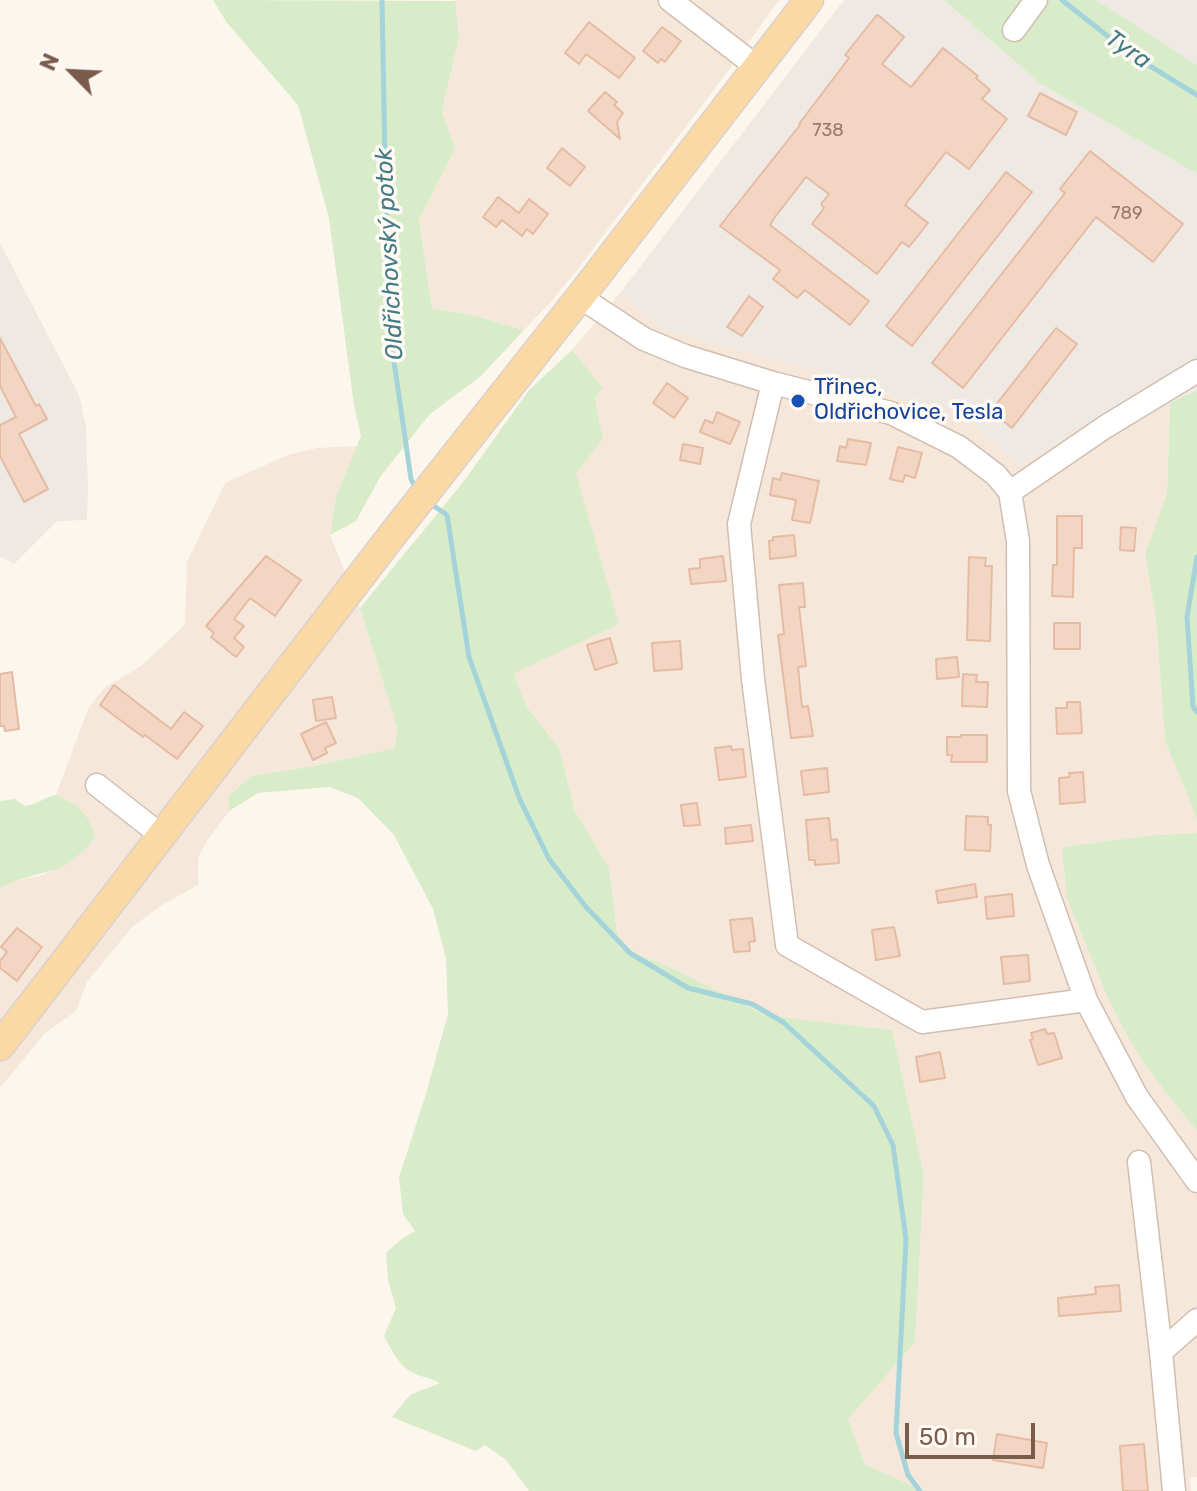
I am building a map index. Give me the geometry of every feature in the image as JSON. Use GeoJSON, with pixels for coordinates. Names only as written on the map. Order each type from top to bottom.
{"type":"FeatureCollection","features":[{"type":"Feature","properties":{"kind":"main road"},"geometry":{"type":"LineString","coordinates":[[0,1046],[809,0]]}},
{"type":"Feature","properties":{"kind":"street"},"geometry":{"type":"LineString","coordinates":[[670,0],[757,67]]}},
{"type":"Feature","properties":{"kind":"street"},"geometry":{"type":"LineString","coordinates":[[1014,30],[1036,0]]}},
{"type":"Feature","properties":{"kind":"street"},"geometry":{"type":"LineString","coordinates":[[580,297],[644,339],[685,356],[773,383],[891,413],[959,447],[996,475],[1010,492],[1018,541],[1019,791],[1038,865],[1086,1000],[1137,1097],[1197,1181]]}},
{"type":"Feature","properties":{"kind":"street"},"geometry":{"type":"LineString","coordinates":[[1010,492],[1105,427],[1197,371]]}},
{"type":"Feature","properties":{"kind":"street"},"geometry":{"type":"LineString","coordinates":[[773,383],[739,524],[753,679],[787,945],[922,1022],[1086,1000]]}},
{"type":"Feature","properties":{"kind":"street"},"geometry":{"type":"LineString","coordinates":[[97,785],[162,836]]}},
{"type":"Feature","properties":{"kind":"street"},"geometry":{"type":"LineString","coordinates":[[1139,1162],[1174,1491]]}},
{"type":"Feature","properties":{"kind":"street"},"geometry":{"type":"LineString","coordinates":[[1161,1352],[1197,1320]]}},
{"type":"Feature","properties":{"kind":"shaded area"},"geometry":{"type":"Polygon","coordinates":[[[454,0],[779,0],[581,265],[524,330],[432,308],[419,220],[455,149],[442,111],[459,37],[454,0]]]}},
{"type":"Feature","properties":{"kind":"shaded area"},"geometry":{"type":"Polygon","coordinates":[[[844,0],[944,0],[1041,84],[1197,174],[1197,390],[1170,403],[1160,379],[1019,466],[976,426],[844,378],[664,329],[620,293],[844,0]]]}},
{"type":"Feature","properties":{"kind":"shaded area"},"geometry":{"type":"Polygon","coordinates":[[[1096,0],[1197,0],[1197,65],[1173,51],[1096,0]]]}},
{"type":"Feature","properties":{"kind":"shaded area"},"geometry":{"type":"Polygon","coordinates":[[[0,243],[79,395],[86,427],[87,520],[57,521],[14,564],[0,557],[0,243]]]}},
{"type":"Feature","properties":{"kind":"shaded area"},"geometry":{"type":"Polygon","coordinates":[[[620,293],[664,329],[844,378],[976,426],[1019,466],[1160,379],[1170,403],[1167,493],[1145,553],[1156,618],[1165,741],[1197,819],[1197,833],[1062,847],[1066,871],[1124,1030],[1168,1095],[1197,1131],[1197,1477],[1190,1478],[1191,1491],[925,1491],[864,1465],[848,1418],[915,1342],[924,1175],[892,1030],[765,1015],[670,967],[619,947],[609,868],[575,811],[559,748],[526,706],[514,672],[618,624],[575,473],[603,439],[595,398],[602,388],[572,350],[620,293]]]}},
{"type":"Feature","properties":{"kind":"shaded area"},"geometry":{"type":"Polygon","coordinates":[[[357,446],[336,496],[330,535],[360,608],[397,727],[395,748],[251,776],[228,797],[229,811],[198,858],[198,885],[162,905],[132,927],[87,982],[76,1011],[45,1033],[0,1088],[0,888],[17,880],[43,875],[91,843],[95,837],[87,817],[75,804],[56,795],[88,709],[104,688],[141,666],[185,625],[187,562],[225,483],[288,455],[317,448],[357,446]]]}},
{"type":"Feature","properties":{"kind":"green space"},"geometry":{"type":"Polygon","coordinates":[[[213,0],[455,1],[459,37],[442,111],[455,149],[419,220],[432,308],[524,330],[481,376],[430,414],[380,477],[356,521],[330,535],[336,496],[361,436],[354,405],[329,218],[298,105],[227,23],[213,0]]]}},
{"type":"Feature","properties":{"kind":"green space"},"geometry":{"type":"Polygon","coordinates":[[[944,0],[1096,0],[1197,65],[1197,174],[1041,84],[944,0]]]}},
{"type":"Feature","properties":{"kind":"green space"},"geometry":{"type":"Polygon","coordinates":[[[572,350],[603,388],[595,398],[603,439],[576,473],[619,624],[514,673],[526,706],[559,748],[575,811],[609,868],[619,947],[670,967],[765,1015],[892,1030],[924,1175],[915,1342],[848,1419],[865,1465],[925,1491],[529,1491],[506,1460],[485,1445],[476,1451],[392,1417],[410,1395],[440,1383],[404,1367],[384,1336],[396,1308],[388,1280],[386,1253],[415,1231],[403,1214],[399,1177],[448,1014],[446,958],[433,909],[394,835],[358,798],[329,787],[258,793],[229,811],[228,797],[251,776],[395,748],[397,727],[360,608],[464,481],[529,390],[572,350]]]}},
{"type":"Feature","properties":{"kind":"green space"},"geometry":{"type":"Polygon","coordinates":[[[1197,390],[1197,819],[1165,741],[1156,618],[1145,553],[1167,493],[1170,403],[1197,390]]]}},
{"type":"Feature","properties":{"kind":"green space"},"geometry":{"type":"Polygon","coordinates":[[[56,795],[75,804],[87,817],[95,837],[71,862],[0,888],[0,801],[15,799],[25,806],[56,795]]]}},
{"type":"Feature","properties":{"kind":"green space"},"geometry":{"type":"Polygon","coordinates":[[[1197,833],[1197,1131],[1144,1063],[1108,998],[1067,898],[1062,847],[1197,833]]]}},
{"type":"Feature","properties":{"kind":"building"},"geometry":{"type":"Polygon","coordinates":[[[878,15],[904,37],[882,64],[911,87],[943,48],[978,76],[976,78],[990,90],[982,99],[1007,119],[969,169],[946,152],[905,205],[928,223],[909,247],[902,242],[877,274],[812,224],[824,208],[821,204],[829,194],[806,177],[775,217],[770,225],[869,301],[850,325],[805,290],[797,298],[773,279],[780,270],[720,226],[800,125],[849,58],[845,55],[878,15]]]}},
{"type":"Feature","properties":{"kind":"building"},"geometry":{"type":"Polygon","coordinates":[[[589,22],[635,58],[619,78],[586,54],[579,64],[565,53],[589,22]]]}},
{"type":"Feature","properties":{"kind":"building"},"geometry":{"type":"Polygon","coordinates":[[[662,27],[681,41],[665,62],[661,59],[658,63],[643,51],[662,27]]]}},
{"type":"Feature","properties":{"kind":"building"},"geometry":{"type":"Polygon","coordinates":[[[605,92],[617,102],[614,105],[623,113],[617,122],[620,139],[588,111],[605,92]]]}},
{"type":"Feature","properties":{"kind":"building"},"geometry":{"type":"Polygon","coordinates":[[[1040,93],[1077,112],[1066,135],[1028,116],[1040,93]]]}},
{"type":"Feature","properties":{"kind":"building"},"geometry":{"type":"Polygon","coordinates":[[[562,148],[585,167],[570,186],[547,168],[562,148]]]}},
{"type":"Feature","properties":{"kind":"building"},"geometry":{"type":"Polygon","coordinates":[[[1090,151],[1183,224],[1153,262],[1096,217],[963,388],[932,363],[1065,193],[1060,189],[1090,151]]]}},
{"type":"Feature","properties":{"kind":"building"},"geometry":{"type":"Polygon","coordinates":[[[1006,172],[1032,192],[912,346],[886,326],[1006,172]]]}},
{"type":"Feature","properties":{"kind":"building"},"geometry":{"type":"Polygon","coordinates":[[[498,197],[519,213],[529,199],[548,214],[533,234],[527,229],[522,236],[502,220],[496,227],[483,217],[498,197]]]}},
{"type":"Feature","properties":{"kind":"building"},"geometry":{"type":"Polygon","coordinates":[[[749,296],[763,307],[742,336],[727,327],[749,296]]]}},
{"type":"Feature","properties":{"kind":"building"},"geometry":{"type":"Polygon","coordinates":[[[1056,328],[1077,344],[1012,428],[991,411],[1056,328]]]}},
{"type":"Feature","properties":{"kind":"building"},"geometry":{"type":"Polygon","coordinates":[[[0,338],[36,406],[39,404],[47,419],[19,434],[48,489],[24,502],[0,456],[0,425],[16,417],[0,386],[0,338]]]}},
{"type":"Feature","properties":{"kind":"building"},"geometry":{"type":"Polygon","coordinates":[[[667,383],[688,398],[674,418],[653,403],[667,383]]]}},
{"type":"Feature","properties":{"kind":"building"},"geometry":{"type":"Polygon","coordinates":[[[717,412],[740,422],[730,444],[700,432],[705,420],[713,423],[717,412]]]}},
{"type":"Feature","properties":{"kind":"building"},"geometry":{"type":"Polygon","coordinates":[[[848,439],[871,443],[866,465],[837,461],[840,446],[846,448],[848,439]]]}},
{"type":"Feature","properties":{"kind":"building"},"geometry":{"type":"Polygon","coordinates":[[[683,444],[703,448],[700,464],[680,460],[683,444]]]}},
{"type":"Feature","properties":{"kind":"building"},"geometry":{"type":"Polygon","coordinates":[[[898,447],[922,453],[915,478],[905,475],[903,482],[890,479],[898,447]]]}},
{"type":"Feature","properties":{"kind":"building"},"geometry":{"type":"Polygon","coordinates":[[[782,473],[819,481],[810,523],[792,520],[796,500],[770,495],[773,478],[780,480],[782,473]]]}},
{"type":"Feature","properties":{"kind":"building"},"geometry":{"type":"Polygon","coordinates":[[[1057,516],[1082,516],[1082,548],[1074,548],[1073,597],[1052,596],[1053,565],[1057,565],[1057,516]]]}},
{"type":"Feature","properties":{"kind":"building"},"geometry":{"type":"Polygon","coordinates":[[[1121,527],[1136,528],[1134,551],[1120,550],[1121,527]]]}},
{"type":"Feature","properties":{"kind":"building"},"geometry":{"type":"Polygon","coordinates":[[[794,535],[796,556],[770,559],[769,541],[773,537],[794,535]]]}},
{"type":"Feature","properties":{"kind":"building"},"geometry":{"type":"Polygon","coordinates":[[[266,556],[301,580],[275,616],[250,598],[234,619],[244,626],[234,638],[244,647],[236,657],[211,637],[214,633],[206,626],[266,556]]]}},
{"type":"Feature","properties":{"kind":"building"},"geometry":{"type":"Polygon","coordinates":[[[723,556],[726,581],[691,584],[689,569],[700,568],[700,559],[723,556]]]}},
{"type":"Feature","properties":{"kind":"building"},"geometry":{"type":"Polygon","coordinates":[[[969,557],[986,558],[985,566],[992,566],[990,641],[967,640],[969,557]]]}},
{"type":"Feature","properties":{"kind":"building"},"geometry":{"type":"Polygon","coordinates":[[[803,583],[805,607],[799,607],[806,666],[798,667],[802,707],[808,706],[813,736],[791,738],[778,635],[784,634],[779,585],[803,583]]]}},
{"type":"Feature","properties":{"kind":"building"},"geometry":{"type":"Polygon","coordinates":[[[1054,623],[1080,623],[1080,649],[1054,649],[1054,623]]]}},
{"type":"Feature","properties":{"kind":"building"},"geometry":{"type":"Polygon","coordinates":[[[610,638],[617,663],[595,670],[587,645],[610,638]]]}},
{"type":"Feature","properties":{"kind":"building"},"geometry":{"type":"Polygon","coordinates":[[[680,641],[682,669],[654,671],[652,643],[680,641]]]}},
{"type":"Feature","properties":{"kind":"building"},"geometry":{"type":"Polygon","coordinates":[[[957,657],[959,677],[937,679],[936,659],[957,657]]]}},
{"type":"Feature","properties":{"kind":"building"},"geometry":{"type":"Polygon","coordinates":[[[12,672],[19,729],[5,731],[4,726],[0,726],[0,674],[12,672]]]}},
{"type":"Feature","properties":{"kind":"building"},"geometry":{"type":"Polygon","coordinates":[[[963,674],[977,675],[976,682],[988,682],[987,707],[962,706],[963,674]]]}},
{"type":"Feature","properties":{"kind":"building"},"geometry":{"type":"Polygon","coordinates":[[[114,685],[171,729],[184,712],[203,726],[177,759],[100,705],[114,685]]]}},
{"type":"Feature","properties":{"kind":"building"},"geometry":{"type":"Polygon","coordinates":[[[332,697],[336,718],[316,721],[313,700],[332,697]]]}},
{"type":"Feature","properties":{"kind":"building"},"geometry":{"type":"Polygon","coordinates":[[[1067,702],[1080,702],[1082,733],[1057,734],[1056,708],[1067,708],[1067,702]]]}},
{"type":"Feature","properties":{"kind":"building"},"geometry":{"type":"Polygon","coordinates":[[[326,722],[336,743],[325,748],[327,753],[313,760],[301,734],[326,722]]]}},
{"type":"Feature","properties":{"kind":"building"},"geometry":{"type":"Polygon","coordinates":[[[987,735],[987,762],[951,762],[952,755],[947,755],[947,737],[987,735]]]}},
{"type":"Feature","properties":{"kind":"building"},"geometry":{"type":"Polygon","coordinates":[[[731,746],[732,750],[743,749],[746,777],[719,780],[715,748],[731,746]]]}},
{"type":"Feature","properties":{"kind":"building"},"geometry":{"type":"Polygon","coordinates":[[[827,768],[829,792],[804,795],[801,771],[827,768]]]}},
{"type":"Feature","properties":{"kind":"building"},"geometry":{"type":"Polygon","coordinates":[[[1083,772],[1085,802],[1060,804],[1059,778],[1070,777],[1069,773],[1083,772]]]}},
{"type":"Feature","properties":{"kind":"building"},"geometry":{"type":"Polygon","coordinates":[[[697,803],[700,825],[684,826],[681,805],[697,803]]]}},
{"type":"Feature","properties":{"kind":"building"},"geometry":{"type":"Polygon","coordinates":[[[966,816],[988,817],[988,825],[991,825],[990,851],[965,850],[966,816]]]}},
{"type":"Feature","properties":{"kind":"building"},"geometry":{"type":"Polygon","coordinates":[[[829,818],[831,840],[837,839],[839,863],[815,865],[815,860],[809,860],[806,820],[829,818]]]}},
{"type":"Feature","properties":{"kind":"building"},"geometry":{"type":"Polygon","coordinates":[[[751,825],[753,841],[726,844],[725,828],[751,825]]]}},
{"type":"Feature","properties":{"kind":"building"},"geometry":{"type":"Polygon","coordinates":[[[975,884],[977,897],[938,903],[936,891],[975,884]]]}},
{"type":"Feature","properties":{"kind":"building"},"geometry":{"type":"Polygon","coordinates":[[[1012,894],[1014,916],[987,919],[985,897],[1012,894]]]}},
{"type":"Feature","properties":{"kind":"building"},"geometry":{"type":"Polygon","coordinates":[[[752,918],[755,941],[749,942],[750,951],[734,952],[730,920],[752,918]]]}},
{"type":"Feature","properties":{"kind":"building"},"geometry":{"type":"Polygon","coordinates":[[[894,927],[900,956],[876,960],[872,930],[894,927]]]}},
{"type":"Feature","properties":{"kind":"building"},"geometry":{"type":"Polygon","coordinates":[[[17,928],[42,947],[17,981],[0,968],[0,961],[7,952],[1,947],[17,928]]]}},
{"type":"Feature","properties":{"kind":"building"},"geometry":{"type":"Polygon","coordinates":[[[1028,955],[1030,981],[1004,984],[1001,957],[1028,955]]]}},
{"type":"Feature","properties":{"kind":"building"},"geometry":{"type":"Polygon","coordinates":[[[1045,1029],[1047,1034],[1054,1033],[1062,1058],[1038,1065],[1030,1040],[1033,1039],[1031,1033],[1045,1029]]]}},
{"type":"Feature","properties":{"kind":"building"},"geometry":{"type":"Polygon","coordinates":[[[940,1052],[945,1078],[920,1082],[916,1057],[940,1052]]]}},
{"type":"Feature","properties":{"kind":"building"},"geometry":{"type":"Polygon","coordinates":[[[1119,1285],[1121,1311],[1059,1316],[1058,1298],[1096,1294],[1095,1287],[1119,1285]]]}},
{"type":"Feature","properties":{"kind":"building"},"geometry":{"type":"Polygon","coordinates":[[[997,1434],[1047,1443],[1043,1468],[993,1460],[997,1434]]]}},
{"type":"Feature","properties":{"kind":"building"},"geometry":{"type":"Polygon","coordinates":[[[1144,1444],[1148,1491],[1123,1491],[1120,1446],[1144,1444]]]}},
{"type":"Feature","properties":{"kind":"waterway","name":"Oldřichovský potok"},"geometry":{"type":"LineString","coordinates":[[382,0],[388,320],[411,479],[416,489]]}},
{"type":"Feature","properties":{"kind":"waterway","name":"Tyra"},"geometry":{"type":"LineString","coordinates":[[1062,0],[1129,53],[1197,95]]}},
{"type":"Feature","properties":{"kind":"waterway","name":"Oldřichovský potok"},"geometry":{"type":"LineString","coordinates":[[428,502],[447,515],[469,657],[520,800],[549,859],[586,907],[630,953],[688,988],[752,1004],[783,1022],[874,1106],[893,1145],[906,1239],[896,1433],[908,1475],[920,1491]]}},
{"type":"Feature","properties":{"kind":"waterway"},"geometry":{"type":"LineString","coordinates":[[1197,557],[1187,617],[1193,707],[1197,712]]}},
{"type":"Feature","properties":{"kind":"place","name":"Třinec, Oldřichovice, Tesla"},"geometry":{"type":"Point","coordinates":[798,401]}}]}
